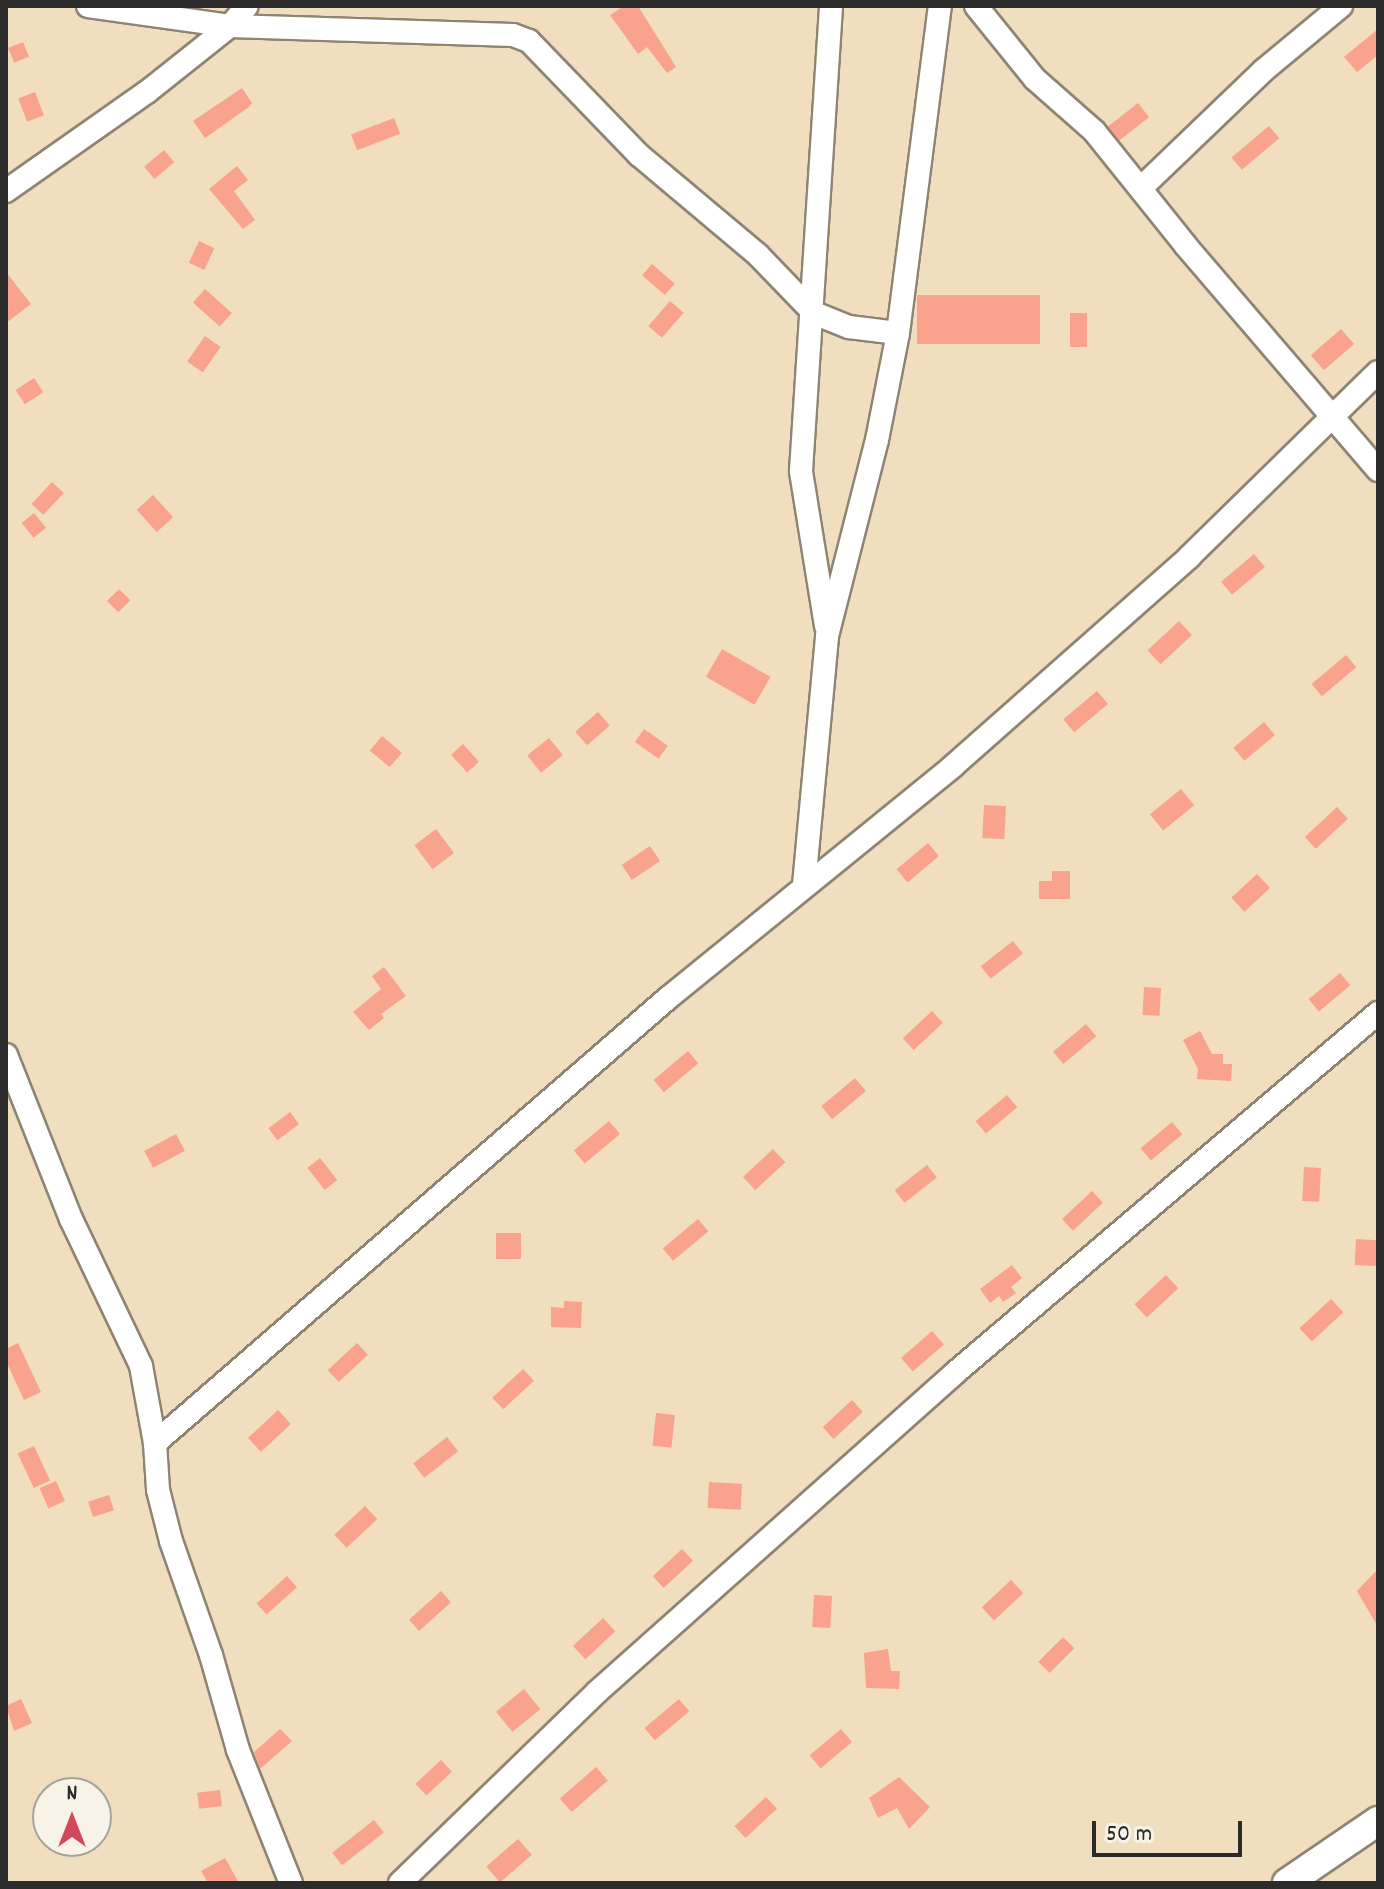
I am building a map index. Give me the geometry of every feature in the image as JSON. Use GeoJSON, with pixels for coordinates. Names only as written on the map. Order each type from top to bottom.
{"type":"FeatureCollection","features":[{"type":"Feature","properties":{"kind":"street"},"geometry":{"type":"LineString","coordinates":[[88,6],[230,26],[513,35],[529,41],[639,155],[758,255],[814,313],[849,327],[898,333]]}},
{"type":"Feature","properties":{"kind":"street"},"geometry":{"type":"LineString","coordinates":[[6,191],[147,92],[230,26],[247,6]]}},
{"type":"Feature","properties":{"kind":"street"},"geometry":{"type":"LineString","coordinates":[[827,636],[801,471],[803,411],[814,313],[831,6]]}},
{"type":"Feature","properties":{"kind":"street"},"geometry":{"type":"LineString","coordinates":[[804,885],[827,636],[877,440],[898,333],[940,6]]}},
{"type":"Feature","properties":{"kind":"street"},"geometry":{"type":"LineString","coordinates":[[976,6],[1035,79],[1094,131],[1142,187],[1186,246],[1378,470]]}},
{"type":"Feature","properties":{"kind":"street"},"geometry":{"type":"LineString","coordinates":[[1142,187],[1264,70],[1341,6]]}},
{"type":"Feature","properties":{"kind":"street"},"geometry":{"type":"LineString","coordinates":[[155,1443],[668,998],[952,767],[1177,568],[1330,415],[1378,372]]}},
{"type":"Feature","properties":{"kind":"street"},"geometry":{"type":"LineString","coordinates":[[400,1883],[597,1692],[933,1392],[1378,1013]]}},
{"type":"Feature","properties":{"kind":"street"},"geometry":{"type":"LineString","coordinates":[[6,1055],[71,1219],[141,1366],[155,1443],[158,1490],[171,1541],[211,1655],[238,1750],[291,1883]]}},
{"type":"Feature","properties":{"kind":"street"},"geometry":{"type":"LineString","coordinates":[[1287,1883],[1378,1821]]}},
{"type":"Feature","properties":{"kind":"building"},"geometry":{"type":"Polygon","coordinates":[[[624,6],[638,6],[676,67],[667,73],[647,47],[638,54],[610,15],[624,6]]]}},
{"type":"Feature","properties":{"kind":"building"},"geometry":{"type":"Polygon","coordinates":[[[1378,29],[1378,55],[1357,72],[1344,57],[1378,29]]]}},
{"type":"Feature","properties":{"kind":"building"},"geometry":{"type":"Polygon","coordinates":[[[23,42],[29,57],[14,63],[8,48],[23,42]]]}},
{"type":"Feature","properties":{"kind":"building"},"geometry":{"type":"Polygon","coordinates":[[[242,88],[252,103],[205,138],[193,121],[242,88]]]}},
{"type":"Feature","properties":{"kind":"building"},"geometry":{"type":"Polygon","coordinates":[[[35,92],[44,115],[27,122],[18,98],[35,92]]]}},
{"type":"Feature","properties":{"kind":"building"},"geometry":{"type":"Polygon","coordinates":[[[1138,103],[1149,117],[1119,141],[1108,126],[1138,103]]]}},
{"type":"Feature","properties":{"kind":"building"},"geometry":{"type":"Polygon","coordinates":[[[394,118],[400,134],[357,150],[351,134],[394,118]]]}},
{"type":"Feature","properties":{"kind":"building"},"geometry":{"type":"Polygon","coordinates":[[[1269,126],[1279,138],[1242,170],[1231,157],[1269,126]]]}},
{"type":"Feature","properties":{"kind":"building"},"geometry":{"type":"Polygon","coordinates":[[[164,150],[174,162],[154,179],[144,167],[164,150]]]}},
{"type":"Feature","properties":{"kind":"building"},"geometry":{"type":"Polygon","coordinates":[[[237,166],[248,180],[234,191],[255,220],[243,229],[209,189],[237,166]]]}},
{"type":"Feature","properties":{"kind":"building"},"geometry":{"type":"Polygon","coordinates":[[[199,241],[214,248],[204,270],[189,263],[199,241]]]}},
{"type":"Feature","properties":{"kind":"building"},"geometry":{"type":"Polygon","coordinates":[[[652,264],[675,284],[665,295],[642,275],[652,264]]]}},
{"type":"Feature","properties":{"kind":"building"},"geometry":{"type":"Polygon","coordinates":[[[6,272],[31,304],[6,323],[6,272]]]}},
{"type":"Feature","properties":{"kind":"building"},"geometry":{"type":"Polygon","coordinates":[[[205,289],[232,313],[220,326],[193,302],[205,289]]]}},
{"type":"Feature","properties":{"kind":"building"},"geometry":{"type":"Polygon","coordinates":[[[917,295],[1040,295],[1040,344],[917,344],[917,295]]]}},
{"type":"Feature","properties":{"kind":"building"},"geometry":{"type":"Polygon","coordinates":[[[670,301],[684,313],[662,338],[648,326],[670,301]]]}},
{"type":"Feature","properties":{"kind":"building"},"geometry":{"type":"Polygon","coordinates":[[[1070,313],[1087,313],[1087,347],[1070,347],[1070,313]]]}},
{"type":"Feature","properties":{"kind":"building"},"geometry":{"type":"Polygon","coordinates":[[[1341,329],[1354,344],[1324,370],[1311,355],[1341,329]]]}},
{"type":"Feature","properties":{"kind":"building"},"geometry":{"type":"Polygon","coordinates":[[[205,336],[221,347],[203,372],[187,361],[205,336]]]}},
{"type":"Feature","properties":{"kind":"building"},"geometry":{"type":"Polygon","coordinates":[[[34,378],[43,392],[25,404],[16,390],[34,378]]]}},
{"type":"Feature","properties":{"kind":"building"},"geometry":{"type":"Polygon","coordinates":[[[52,482],[64,493],[43,515],[32,504],[52,482]]]}},
{"type":"Feature","properties":{"kind":"building"},"geometry":{"type":"Polygon","coordinates":[[[153,495],[173,517],[157,532],[137,510],[153,495]]]}},
{"type":"Feature","properties":{"kind":"building"},"geometry":{"type":"Polygon","coordinates":[[[34,513],[46,528],[34,538],[22,523],[34,513]]]}},
{"type":"Feature","properties":{"kind":"building"},"geometry":{"type":"Polygon","coordinates":[[[1254,554],[1265,567],[1232,595],[1221,582],[1254,554]]]}},
{"type":"Feature","properties":{"kind":"building"},"geometry":{"type":"Polygon","coordinates":[[[119,589],[130,600],[118,612],[107,601],[119,589]]]}},
{"type":"Feature","properties":{"kind":"building"},"geometry":{"type":"Polygon","coordinates":[[[1179,621],[1192,635],[1161,664],[1148,650],[1179,621]]]}},
{"type":"Feature","properties":{"kind":"building"},"geometry":{"type":"Polygon","coordinates":[[[722,649],[770,677],[754,705],[706,677],[722,649]]]}},
{"type":"Feature","properties":{"kind":"building"},"geometry":{"type":"Polygon","coordinates":[[[1346,655],[1356,667],[1322,696],[1312,684],[1346,655]]]}},
{"type":"Feature","properties":{"kind":"building"},"geometry":{"type":"Polygon","coordinates":[[[1097,691],[1108,704],[1074,732],[1063,719],[1097,691]]]}},
{"type":"Feature","properties":{"kind":"building"},"geometry":{"type":"Polygon","coordinates":[[[598,712],[610,726],[587,745],[575,732],[598,712]]]}},
{"type":"Feature","properties":{"kind":"building"},"geometry":{"type":"Polygon","coordinates":[[[1264,722],[1275,735],[1244,761],[1233,748],[1264,722]]]}},
{"type":"Feature","properties":{"kind":"building"},"geometry":{"type":"Polygon","coordinates":[[[644,729],[668,746],[659,759],[635,742],[644,729]]]}},
{"type":"Feature","properties":{"kind":"building"},"geometry":{"type":"Polygon","coordinates":[[[382,736],[402,753],[390,767],[370,751],[382,736]]]}},
{"type":"Feature","properties":{"kind":"building"},"geometry":{"type":"Polygon","coordinates":[[[549,738],[563,755],[541,773],[527,756],[549,738]]]}},
{"type":"Feature","properties":{"kind":"building"},"geometry":{"type":"Polygon","coordinates":[[[463,744],[479,762],[467,773],[451,755],[463,744]]]}},
{"type":"Feature","properties":{"kind":"building"},"geometry":{"type":"Polygon","coordinates":[[[1181,789],[1194,805],[1163,830],[1150,814],[1181,789]]]}},
{"type":"Feature","properties":{"kind":"building"},"geometry":{"type":"Polygon","coordinates":[[[984,805],[1006,806],[1004,839],[982,838],[984,805]]]}},
{"type":"Feature","properties":{"kind":"building"},"geometry":{"type":"Polygon","coordinates":[[[1337,807],[1348,819],[1316,849],[1305,837],[1337,807]]]}},
{"type":"Feature","properties":{"kind":"building"},"geometry":{"type":"Polygon","coordinates":[[[436,829],[454,853],[432,869],[414,845],[436,829]]]}},
{"type":"Feature","properties":{"kind":"building"},"geometry":{"type":"Polygon","coordinates":[[[928,843],[939,856],[908,882],[897,869],[928,843]]]}},
{"type":"Feature","properties":{"kind":"building"},"geometry":{"type":"Polygon","coordinates":[[[650,846],[660,861],[632,880],[622,865],[650,846]]]}},
{"type":"Feature","properties":{"kind":"building"},"geometry":{"type":"Polygon","coordinates":[[[1052,871],[1070,871],[1070,899],[1039,899],[1039,881],[1052,881],[1052,871]]]}},
{"type":"Feature","properties":{"kind":"building"},"geometry":{"type":"Polygon","coordinates":[[[1257,874],[1270,888],[1244,912],[1231,898],[1257,874]]]}},
{"type":"Feature","properties":{"kind":"building"},"geometry":{"type":"Polygon","coordinates":[[[1013,941],[1023,954],[991,979],[981,966],[1013,941]]]}},
{"type":"Feature","properties":{"kind":"building"},"geometry":{"type":"Polygon","coordinates":[[[384,967],[406,996],[381,1014],[384,1018],[369,1030],[353,1012],[381,989],[372,976],[384,967]]]}},
{"type":"Feature","properties":{"kind":"building"},"geometry":{"type":"Polygon","coordinates":[[[1340,973],[1350,985],[1319,1012],[1309,999],[1340,973]]]}},
{"type":"Feature","properties":{"kind":"building"},"geometry":{"type":"Polygon","coordinates":[[[1144,987],[1161,988],[1160,1016],[1143,1015],[1144,987]]]}},
{"type":"Feature","properties":{"kind":"building"},"geometry":{"type":"Polygon","coordinates":[[[932,1011],[943,1023],[914,1050],[903,1038],[932,1011]]]}},
{"type":"Feature","properties":{"kind":"building"},"geometry":{"type":"Polygon","coordinates":[[[1086,1024],[1096,1036],[1063,1064],[1053,1052],[1086,1024]]]}},
{"type":"Feature","properties":{"kind":"building"},"geometry":{"type":"Polygon","coordinates":[[[1200,1031],[1212,1054],[1223,1054],[1223,1064],[1232,1064],[1231,1081],[1197,1079],[1198,1069],[1183,1040],[1200,1031]]]}},
{"type":"Feature","properties":{"kind":"building"},"geometry":{"type":"Polygon","coordinates":[[[688,1051],[698,1063],[664,1092],[654,1080],[688,1051]]]}},
{"type":"Feature","properties":{"kind":"building"},"geometry":{"type":"Polygon","coordinates":[[[855,1078],[866,1091],[832,1119],[821,1106],[855,1078]]]}},
{"type":"Feature","properties":{"kind":"building"},"geometry":{"type":"Polygon","coordinates":[[[1007,1095],[1017,1107],[986,1134],[976,1121],[1007,1095]]]}},
{"type":"Feature","properties":{"kind":"building"},"geometry":{"type":"Polygon","coordinates":[[[290,1112],[299,1124],[277,1140],[268,1128],[290,1112]]]}},
{"type":"Feature","properties":{"kind":"building"},"geometry":{"type":"Polygon","coordinates":[[[609,1121],[620,1134],[585,1164],[574,1151],[609,1121]]]}},
{"type":"Feature","properties":{"kind":"building"},"geometry":{"type":"Polygon","coordinates":[[[1172,1122],[1182,1134],[1151,1161],[1141,1148],[1172,1122]]]}},
{"type":"Feature","properties":{"kind":"building"},"geometry":{"type":"Polygon","coordinates":[[[176,1134],[185,1151],[153,1168],[144,1151],[176,1134]]]}},
{"type":"Feature","properties":{"kind":"building"},"geometry":{"type":"Polygon","coordinates":[[[773,1149],[785,1162],[755,1190],[743,1177],[773,1149]]]}},
{"type":"Feature","properties":{"kind":"building"},"geometry":{"type":"Polygon","coordinates":[[[320,1158],[337,1180],[325,1190],[307,1168],[320,1158]]]}},
{"type":"Feature","properties":{"kind":"building"},"geometry":{"type":"Polygon","coordinates":[[[927,1165],[937,1178],[905,1203],[895,1190],[927,1165]]]}},
{"type":"Feature","properties":{"kind":"building"},"geometry":{"type":"Polygon","coordinates":[[[1304,1167],[1321,1168],[1319,1202],[1302,1201],[1304,1167]]]}},
{"type":"Feature","properties":{"kind":"building"},"geometry":{"type":"Polygon","coordinates":[[[1092,1191],[1103,1203],[1073,1231],[1062,1219],[1092,1191]]]}},
{"type":"Feature","properties":{"kind":"building"},"geometry":{"type":"Polygon","coordinates":[[[698,1219],[708,1231],[673,1261],[663,1249],[698,1219]]]}},
{"type":"Feature","properties":{"kind":"building"},"geometry":{"type":"Polygon","coordinates":[[[496,1233],[521,1233],[521,1259],[496,1259],[496,1233]]]}},
{"type":"Feature","properties":{"kind":"building"},"geometry":{"type":"Polygon","coordinates":[[[1356,1239],[1378,1240],[1377,1266],[1355,1265],[1356,1239]]]}},
{"type":"Feature","properties":{"kind":"building"},"geometry":{"type":"Polygon","coordinates":[[[1012,1265],[1022,1278],[1011,1287],[1016,1293],[1003,1302],[999,1296],[990,1303],[980,1289],[1012,1265]]]}},
{"type":"Feature","properties":{"kind":"building"},"geometry":{"type":"Polygon","coordinates":[[[1166,1275],[1178,1288],[1147,1317],[1135,1304],[1166,1275]]]}},
{"type":"Feature","properties":{"kind":"building"},"geometry":{"type":"Polygon","coordinates":[[[1331,1299],[1343,1312],[1312,1341],[1300,1328],[1331,1299]]]}},
{"type":"Feature","properties":{"kind":"building"},"geometry":{"type":"Polygon","coordinates":[[[564,1301],[582,1302],[581,1328],[551,1327],[551,1307],[564,1308],[564,1301]]]}},
{"type":"Feature","properties":{"kind":"building"},"geometry":{"type":"Polygon","coordinates":[[[932,1331],[944,1345],[913,1371],[901,1358],[932,1331]]]}},
{"type":"Feature","properties":{"kind":"building"},"geometry":{"type":"Polygon","coordinates":[[[18,1343],[41,1392],[24,1400],[6,1361],[6,1349],[18,1343]]]}},
{"type":"Feature","properties":{"kind":"building"},"geometry":{"type":"Polygon","coordinates":[[[357,1343],[368,1355],[339,1382],[328,1370],[357,1343]]]}},
{"type":"Feature","properties":{"kind":"building"},"geometry":{"type":"Polygon","coordinates":[[[523,1369],[534,1381],[503,1409],[492,1398],[523,1369]]]}},
{"type":"Feature","properties":{"kind":"building"},"geometry":{"type":"Polygon","coordinates":[[[852,1400],[863,1412],[834,1439],[823,1427],[852,1400]]]}},
{"type":"Feature","properties":{"kind":"building"},"geometry":{"type":"Polygon","coordinates":[[[278,1410],[291,1424],[261,1452],[248,1438],[278,1410]]]}},
{"type":"Feature","properties":{"kind":"building"},"geometry":{"type":"Polygon","coordinates":[[[656,1413],[675,1415],[671,1448],[653,1446],[656,1413]]]}},
{"type":"Feature","properties":{"kind":"building"},"geometry":{"type":"Polygon","coordinates":[[[447,1437],[458,1451],[424,1478],[413,1463],[447,1437]]]}},
{"type":"Feature","properties":{"kind":"building"},"geometry":{"type":"Polygon","coordinates":[[[34,1446],[50,1480],[34,1488],[18,1454],[34,1446]]]}},
{"type":"Feature","properties":{"kind":"building"},"geometry":{"type":"Polygon","coordinates":[[[56,1481],[65,1501],[49,1508],[40,1488],[56,1481]]]}},
{"type":"Feature","properties":{"kind":"building"},"geometry":{"type":"Polygon","coordinates":[[[709,1482],[742,1484],[741,1510],[708,1508],[709,1482]]]}},
{"type":"Feature","properties":{"kind":"building"},"geometry":{"type":"Polygon","coordinates":[[[109,1495],[114,1510],[93,1517],[88,1502],[109,1495]]]}},
{"type":"Feature","properties":{"kind":"building"},"geometry":{"type":"Polygon","coordinates":[[[365,1506],[377,1519],[347,1548],[334,1535],[365,1506]]]}},
{"type":"Feature","properties":{"kind":"building"},"geometry":{"type":"Polygon","coordinates":[[[682,1549],[693,1561],[664,1588],[653,1576],[682,1549]]]}},
{"type":"Feature","properties":{"kind":"building"},"geometry":{"type":"Polygon","coordinates":[[[1378,1569],[1378,1627],[1357,1591],[1378,1569]]]}},
{"type":"Feature","properties":{"kind":"building"},"geometry":{"type":"Polygon","coordinates":[[[287,1576],[297,1587],[267,1615],[257,1603],[287,1576]]]}},
{"type":"Feature","properties":{"kind":"building"},"geometry":{"type":"Polygon","coordinates":[[[1011,1580],[1023,1593],[994,1620],[982,1607],[1011,1580]]]}},
{"type":"Feature","properties":{"kind":"building"},"geometry":{"type":"Polygon","coordinates":[[[441,1591],[451,1602],[419,1631],[409,1620],[441,1591]]]}},
{"type":"Feature","properties":{"kind":"building"},"geometry":{"type":"Polygon","coordinates":[[[814,1595],[832,1596],[830,1628],[812,1627],[814,1595]]]}},
{"type":"Feature","properties":{"kind":"building"},"geometry":{"type":"Polygon","coordinates":[[[603,1618],[615,1631],[585,1659],[573,1646],[603,1618]]]}},
{"type":"Feature","properties":{"kind":"building"},"geometry":{"type":"Polygon","coordinates":[[[1063,1637],[1074,1648],[1050,1673],[1038,1662],[1063,1637]]]}},
{"type":"Feature","properties":{"kind":"building"},"geometry":{"type":"Polygon","coordinates":[[[888,1649],[891,1671],[900,1671],[899,1689],[866,1688],[864,1653],[888,1649]]]}},
{"type":"Feature","properties":{"kind":"building"},"geometry":{"type":"Polygon","coordinates":[[[524,1689],[540,1709],[512,1732],[496,1712],[524,1689]]]}},
{"type":"Feature","properties":{"kind":"building"},"geometry":{"type":"Polygon","coordinates":[[[21,1699],[32,1723],[14,1731],[6,1706],[21,1699]]]}},
{"type":"Feature","properties":{"kind":"building"},"geometry":{"type":"Polygon","coordinates":[[[679,1699],[689,1711],[655,1740],[645,1728],[679,1699]]]}},
{"type":"Feature","properties":{"kind":"building"},"geometry":{"type":"Polygon","coordinates":[[[280,1729],[292,1741],[260,1769],[254,1752],[280,1729]]]}},
{"type":"Feature","properties":{"kind":"building"},"geometry":{"type":"Polygon","coordinates":[[[841,1729],[852,1742],[821,1768],[810,1755],[841,1729]]]}},
{"type":"Feature","properties":{"kind":"building"},"geometry":{"type":"Polygon","coordinates":[[[441,1760],[452,1772],[426,1796],[415,1784],[441,1760]]]}},
{"type":"Feature","properties":{"kind":"building"},"geometry":{"type":"Polygon","coordinates":[[[596,1767],[608,1781],[572,1812],[560,1798],[596,1767]]]}},
{"type":"Feature","properties":{"kind":"building"},"geometry":{"type":"Polygon","coordinates":[[[899,1777],[930,1807],[909,1829],[897,1808],[878,1818],[869,1798],[899,1777]]]}},
{"type":"Feature","properties":{"kind":"building"},"geometry":{"type":"Polygon","coordinates":[[[220,1790],[222,1806],[199,1809],[197,1793],[220,1790]]]}},
{"type":"Feature","properties":{"kind":"building"},"geometry":{"type":"Polygon","coordinates":[[[766,1797],[777,1809],[745,1838],[735,1826],[766,1797]]]}},
{"type":"Feature","properties":{"kind":"building"},"geometry":{"type":"Polygon","coordinates":[[[374,1820],[384,1833],[342,1865],[332,1853],[374,1820]]]}},
{"type":"Feature","properties":{"kind":"building"},"geometry":{"type":"Polygon","coordinates":[[[518,1839],[532,1855],[500,1882],[486,1867],[518,1839]]]}},
{"type":"Feature","properties":{"kind":"building"},"geometry":{"type":"Polygon","coordinates":[[[225,1858],[239,1883],[208,1883],[201,1871],[225,1858]]]}}]}
